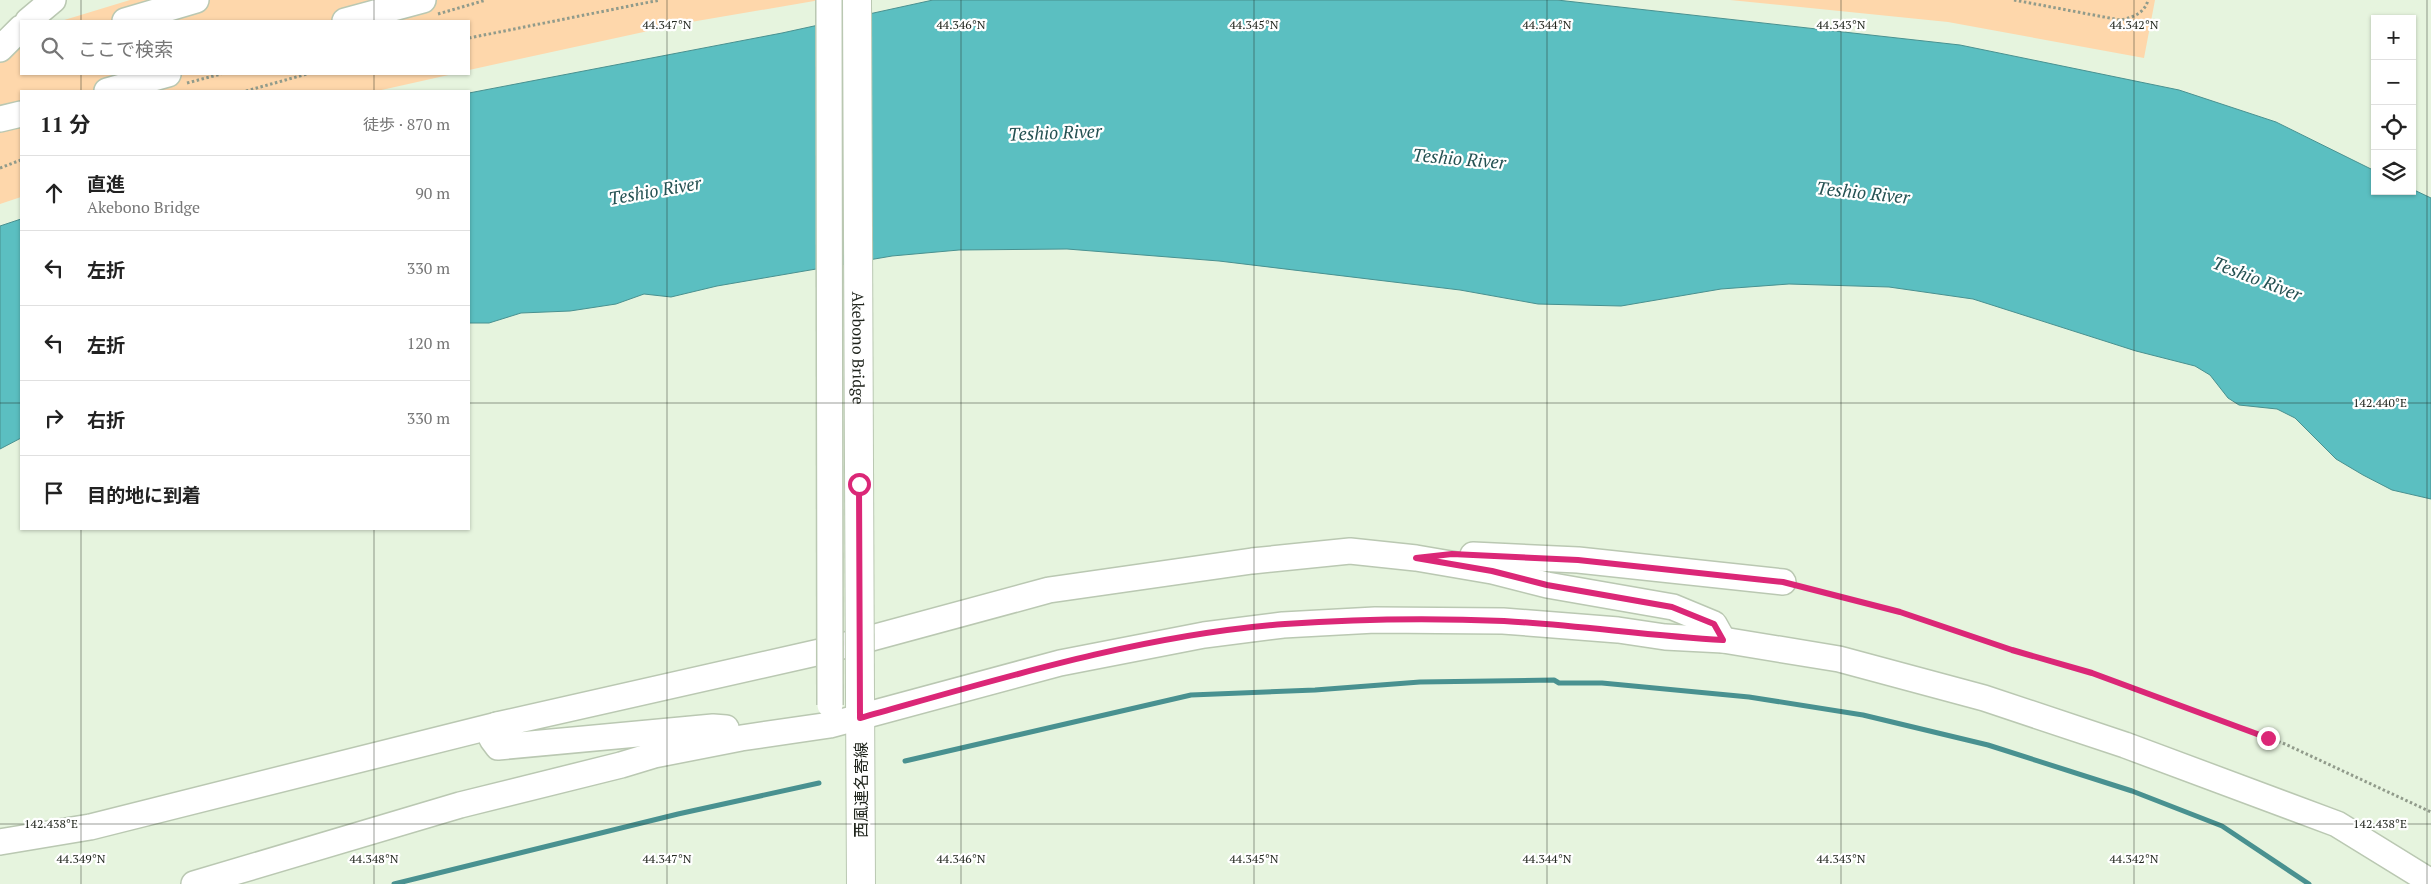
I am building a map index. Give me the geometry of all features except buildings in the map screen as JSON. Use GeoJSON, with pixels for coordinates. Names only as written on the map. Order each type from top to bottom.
{"type":"FeatureCollection","features":[{"type":"Feature","properties":{"kind":"main road","name":"Akebono Bridge"},"geometry":{"type":"LineString","coordinates":[[857,0],[860,707]]}},
{"type":"Feature","properties":{"kind":"main road","name":"西風連名寄線"},"geometry":{"type":"LineString","coordinates":[[860,707],[861,884]]}},
{"type":"Feature","properties":{"kind":"lane"},"geometry":{"type":"LineString","coordinates":[[29,20],[53,0]]}},
{"type":"Feature","properties":{"kind":"lane"},"geometry":{"type":"LineString","coordinates":[[128,20],[196,0]]}},
{"type":"Feature","properties":{"kind":"lane"},"geometry":{"type":"LineString","coordinates":[[829,0],[830,715]]}},
{"type":"Feature","properties":{"kind":"lane"},"geometry":{"type":"LineString","coordinates":[[351,20],[427,8]]}},
{"type":"Feature","properties":{"kind":"lane"},"geometry":{"type":"LineString","coordinates":[[0,49],[20,29]]}},
{"type":"Feature","properties":{"kind":"lane"},"geometry":{"type":"LineString","coordinates":[[0,58],[20,52]]}},
{"type":"Feature","properties":{"kind":"lane"},"geometry":{"type":"LineString","coordinates":[[110,90],[164,75]]}},
{"type":"Feature","properties":{"kind":"lane"},"geometry":{"type":"LineString","coordinates":[[0,119],[20,114]]}},
{"type":"Feature","properties":{"kind":"lane"},"geometry":{"type":"LineString","coordinates":[[0,842],[90,827],[497,725],[820,652],[1049,590],[1252,561],[1350,551],[1416,558],[1492,571],[1547,585],[1672,607],[1714,624],[1723,640]]}},
{"type":"Feature","properties":{"kind":"lane"},"geometry":{"type":"LineString","coordinates":[[1416,558],[1452,554],[1578,560],[1783,582]]}},
{"type":"Feature","properties":{"kind":"lane"},"geometry":{"type":"LineString","coordinates":[[194,884],[460,804],[621,765],[654,755],[741,738],[860,707],[1060,663],[1204,635],[1283,624],[1375,620],[1503,621],[1618,630],[1666,637],[1723,640],[1839,659],[1984,698],[2125,745],[2337,824],[2431,882]]}},
{"type":"Feature","properties":{"kind":"lane"},"geometry":{"type":"LineString","coordinates":[[497,725],[492,739],[498,747],[713,727],[730,729],[741,738]]}},
{"type":"Feature","properties":{"kind":"path"},"geometry":{"type":"LineString","coordinates":[[427,8],[486,0]]}},
{"type":"Feature","properties":{"kind":"path"},"geometry":{"type":"LineString","coordinates":[[470,38],[660,0]]}},
{"type":"Feature","properties":{"kind":"path"},"geometry":{"type":"LineString","coordinates":[[2014,0],[2120,20],[2131,19],[2140,13],[2147,5],[2148,0]]}},
{"type":"Feature","properties":{"kind":"path"},"geometry":{"type":"LineString","coordinates":[[250,90],[303,75]]}},
{"type":"Feature","properties":{"kind":"path"},"geometry":{"type":"LineString","coordinates":[[0,168],[20,160]]}},
{"type":"Feature","properties":{"kind":"path"},"geometry":{"type":"LineString","coordinates":[[1783,582],[1900,612],[2012,650],[2092,673],[2285,744],[2431,812]]}},
{"type":"Feature","properties":{"kind":"shaded area"},"geometry":{"type":"Polygon","coordinates":[[[130,0],[820,0],[685,23],[470,70],[470,20],[64,20],[130,0]]]}},
{"type":"Feature","properties":{"kind":"shaded area"},"geometry":{"type":"Polygon","coordinates":[[[1730,0],[2155,0],[2144,58],[1948,22],[1730,0]]]}},
{"type":"Feature","properties":{"kind":"shaded area"},"geometry":{"type":"Polygon","coordinates":[[[20,30],[20,75],[449,75],[381,90],[20,90],[20,197],[0,204],[0,34],[20,30]]]}},
{"type":"Feature","properties":{"kind":"water","name":"Teshio River"},"geometry":{"type":"Polygon","coordinates":[[[933,0],[1557,0],[1960,45],[2179,90],[2276,122],[2371,169],[2371,195],[2416,195],[2416,191],[2431,198],[2431,499],[2392,490],[2363,475],[2336,459],[2295,418],[2277,409],[2239,405],[2228,398],[2210,375],[2195,366],[2136,351],[1973,299],[1889,287],[1789,284],[1721,289],[1621,306],[1538,304],[1460,290],[1219,261],[1067,249],[959,250],[892,256],[717,286],[671,297],[644,294],[616,304],[570,311],[521,313],[489,323],[470,323],[470,93],[782,33],[933,0]]]}},
{"type":"Feature","properties":{"kind":"water"},"geometry":{"type":"Polygon","coordinates":[[[20,219],[20,439],[0,449],[0,226],[20,219]]]}},
{"type":"Feature","properties":{"kind":"waterway"},"geometry":{"type":"LineString","coordinates":[[905,761],[1191,695],[1315,690],[1420,682],[1554,680],[1559,683],[1602,683],[1749,697],[1863,715],[1988,745],[2132,791],[2222,826],[2309,884]]}},
{"type":"Feature","properties":{"kind":"waterway"},"geometry":{"type":"LineString","coordinates":[[394,884],[678,814],[819,783]]}},
{"type":"Feature","properties":{"kind":"route"},"geometry":{"type":"LineString","coordinates":[[859,484],[860,718],[1060,663],[1113,651],[1204,635],[1283,624],[1375,620],[1503,621],[1618,630],[1666,637],[1723,640],[1714,624],[1672,607],[1547,585],[1492,571],[1416,558],[1452,554],[1578,560],[1783,582],[1900,612],[2012,650],[2092,673],[2268,738]]}}]}
